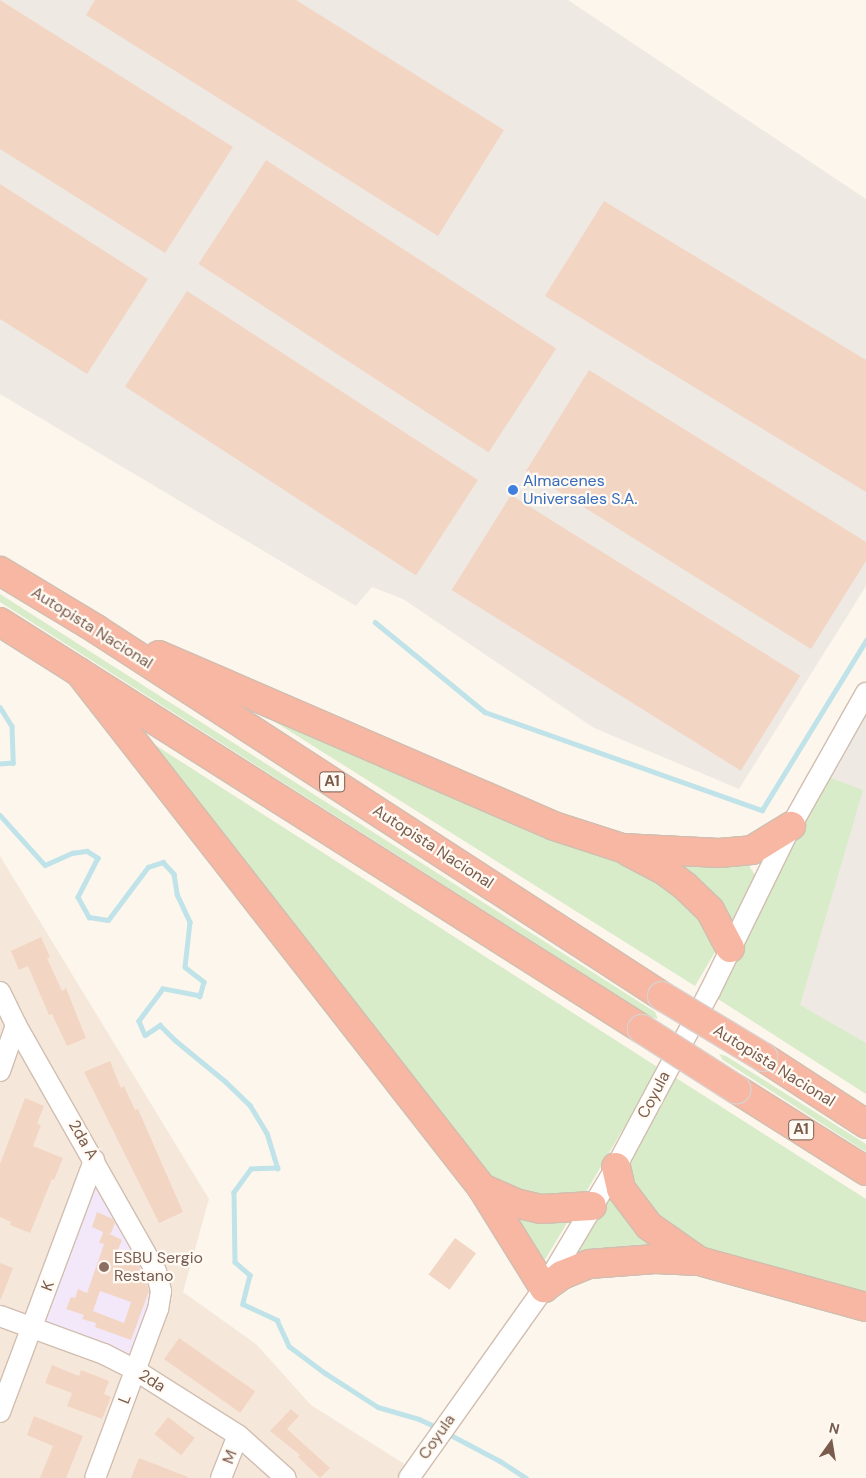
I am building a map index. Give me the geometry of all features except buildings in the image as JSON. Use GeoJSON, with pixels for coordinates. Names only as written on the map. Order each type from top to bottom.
{"type":"FeatureCollection","features":[{"type":"Feature","properties":{"kind":"highway","name":"Autopista Nacional"},"geometry":{"type":"LineString","coordinates":[[0,571],[96,629],[662,996],[763,1057],[866,1124]]}},
{"type":"Feature","properties":{"kind":"highway","name":"A1"},"geometry":{"type":"LineString","coordinates":[[0,622],[866,1171]]}},
{"type":"Feature","properties":{"kind":"highway"},"geometry":{"type":"LineString","coordinates":[[96,629],[207,675],[554,826],[622,848],[665,871],[686,887],[710,910],[730,948]]}},
{"type":"Feature","properties":{"kind":"highway"},"geometry":{"type":"LineString","coordinates":[[80,672],[482,1188],[544,1288],[562,1275],[589,1264],[655,1259],[699,1261],[866,1307]]}},
{"type":"Feature","properties":{"kind":"highway"},"geometry":{"type":"LineString","coordinates":[[622,848],[719,853],[752,850],[791,826]]}},
{"type":"Feature","properties":{"kind":"highway"},"geometry":{"type":"LineString","coordinates":[[616,1167],[621,1189],[649,1226],[699,1261]]}},
{"type":"Feature","properties":{"kind":"highway"},"geometry":{"type":"LineString","coordinates":[[482,1188],[515,1203],[541,1209],[592,1206]]}},
{"type":"Feature","properties":{"kind":"street","name":"Coyula"},"geometry":{"type":"LineString","coordinates":[[409,1478],[544,1288],[616,1167],[791,826],[866,693]]}},
{"type":"Feature","properties":{"kind":"street","name":"2da A"},"geometry":{"type":"LineString","coordinates":[[0,992],[16,1025],[156,1271],[161,1291]]}},
{"type":"Feature","properties":{"kind":"street"},"geometry":{"type":"LineString","coordinates":[[0,1071],[16,1025]]}},
{"type":"Feature","properties":{"kind":"street","name":"K"},"geometry":{"type":"LineString","coordinates":[[0,1412],[94,1160]]}},
{"type":"Feature","properties":{"kind":"street","name":"L"},"geometry":{"type":"LineString","coordinates":[[95,1478],[158,1309],[161,1291]]}},
{"type":"Feature","properties":{"kind":"street","name":"2da"},"geometry":{"type":"LineString","coordinates":[[0,1316],[104,1354],[135,1370],[238,1435],[286,1478]]}},
{"type":"Feature","properties":{"kind":"street","name":"M"},"geometry":{"type":"LineString","coordinates":[[221,1478],[238,1435]]}},
{"type":"Feature","properties":{"kind":"shaded area","name":"Almacenes Universales S.A."},"geometry":{"type":"Polygon","coordinates":[[[0,0],[568,0],[866,199],[866,586],[739,789],[594,728],[403,599],[372,587],[356,606],[0,394],[0,0]]]}},
{"type":"Feature","properties":{"kind":"shaded area"},"geometry":{"type":"Polygon","coordinates":[[[866,693],[866,1044],[750,977],[791,826],[866,693]]]}},
{"type":"Feature","properties":{"kind":"shaded area"},"geometry":{"type":"Polygon","coordinates":[[[0,856],[209,1199],[183,1292],[256,1344],[311,1405],[414,1470],[409,1478],[0,1478],[0,856]]]}},
{"type":"Feature","properties":{"kind":"shaded area","name":"ESBU Sergio Restano"},"geometry":{"type":"Polygon","coordinates":[[[96,1175],[148,1270],[153,1302],[133,1358],[43,1321],[96,1175]]]}},
{"type":"Feature","properties":{"kind":"green space"},"geometry":{"type":"Polygon","coordinates":[[[0,594],[655,1012],[658,1019],[651,1017],[0,602],[0,594]]]}},
{"type":"Feature","properties":{"kind":"green space"},"geometry":{"type":"Polygon","coordinates":[[[232,695],[620,856],[690,902],[718,947],[695,986],[232,695]]]}},
{"type":"Feature","properties":{"kind":"green space"},"geometry":{"type":"Polygon","coordinates":[[[152,743],[659,1068],[586,1192],[566,1201],[503,1193],[152,743]]]}},
{"type":"Feature","properties":{"kind":"green space"},"geometry":{"type":"Polygon","coordinates":[[[826,776],[863,790],[800,1005],[866,1043],[866,1094],[718,999],[826,776]]]}},
{"type":"Feature","properties":{"kind":"green space"},"geometry":{"type":"Polygon","coordinates":[[[655,855],[744,858],[755,875],[731,931],[655,855]]]}},
{"type":"Feature","properties":{"kind":"green space"},"geometry":{"type":"Polygon","coordinates":[[[719,1054],[726,1056],[866,1144],[866,1152],[723,1060],[719,1054]]]}},
{"type":"Feature","properties":{"kind":"green space"},"geometry":{"type":"Polygon","coordinates":[[[673,1076],[866,1199],[866,1302],[695,1251],[652,1218],[622,1163],[673,1076]]]}},
{"type":"Feature","properties":{"kind":"green space"},"geometry":{"type":"Polygon","coordinates":[[[613,1182],[674,1254],[561,1270],[613,1182]]]}},
{"type":"Feature","properties":{"kind":"green space"},"geometry":{"type":"Polygon","coordinates":[[[504,1205],[573,1213],[540,1268],[504,1205]]]}},
{"type":"Feature","properties":{"kind":"waterway"},"geometry":{"type":"LineString","coordinates":[[375,622],[485,712],[762,810],[866,640]]}},
{"type":"Feature","properties":{"kind":"waterway"},"geometry":{"type":"LineString","coordinates":[[0,707],[12,726],[13,763],[0,764]]}},
{"type":"Feature","properties":{"kind":"waterway"},"geometry":{"type":"LineString","coordinates":[[0,815],[45,865],[72,853],[87,851],[98,858],[78,897],[89,917],[108,920],[148,867],[163,862],[174,874],[177,894],[190,922],[185,967],[204,982],[200,996],[163,989],[139,1021],[145,1035],[160,1025],[175,1040],[225,1081],[250,1105],[267,1133],[278,1168],[251,1169],[234,1192],[235,1262],[250,1275],[243,1304],[277,1320],[289,1346],[325,1373],[378,1407],[419,1419],[438,1428]]}},
{"type":"Feature","properties":{"kind":"waterway"},"geometry":{"type":"LineString","coordinates":[[447,1433],[500,1461],[526,1478]]}},
{"type":"Feature","properties":{"kind":"place","name":"Almacenes Universales S.A."},"geometry":{"type":"Point","coordinates":[513,490]}},
{"type":"Feature","properties":{"kind":"place","name":"ESBU Sergio Restano"},"geometry":{"type":"Point","coordinates":[104,1267]}}]}
